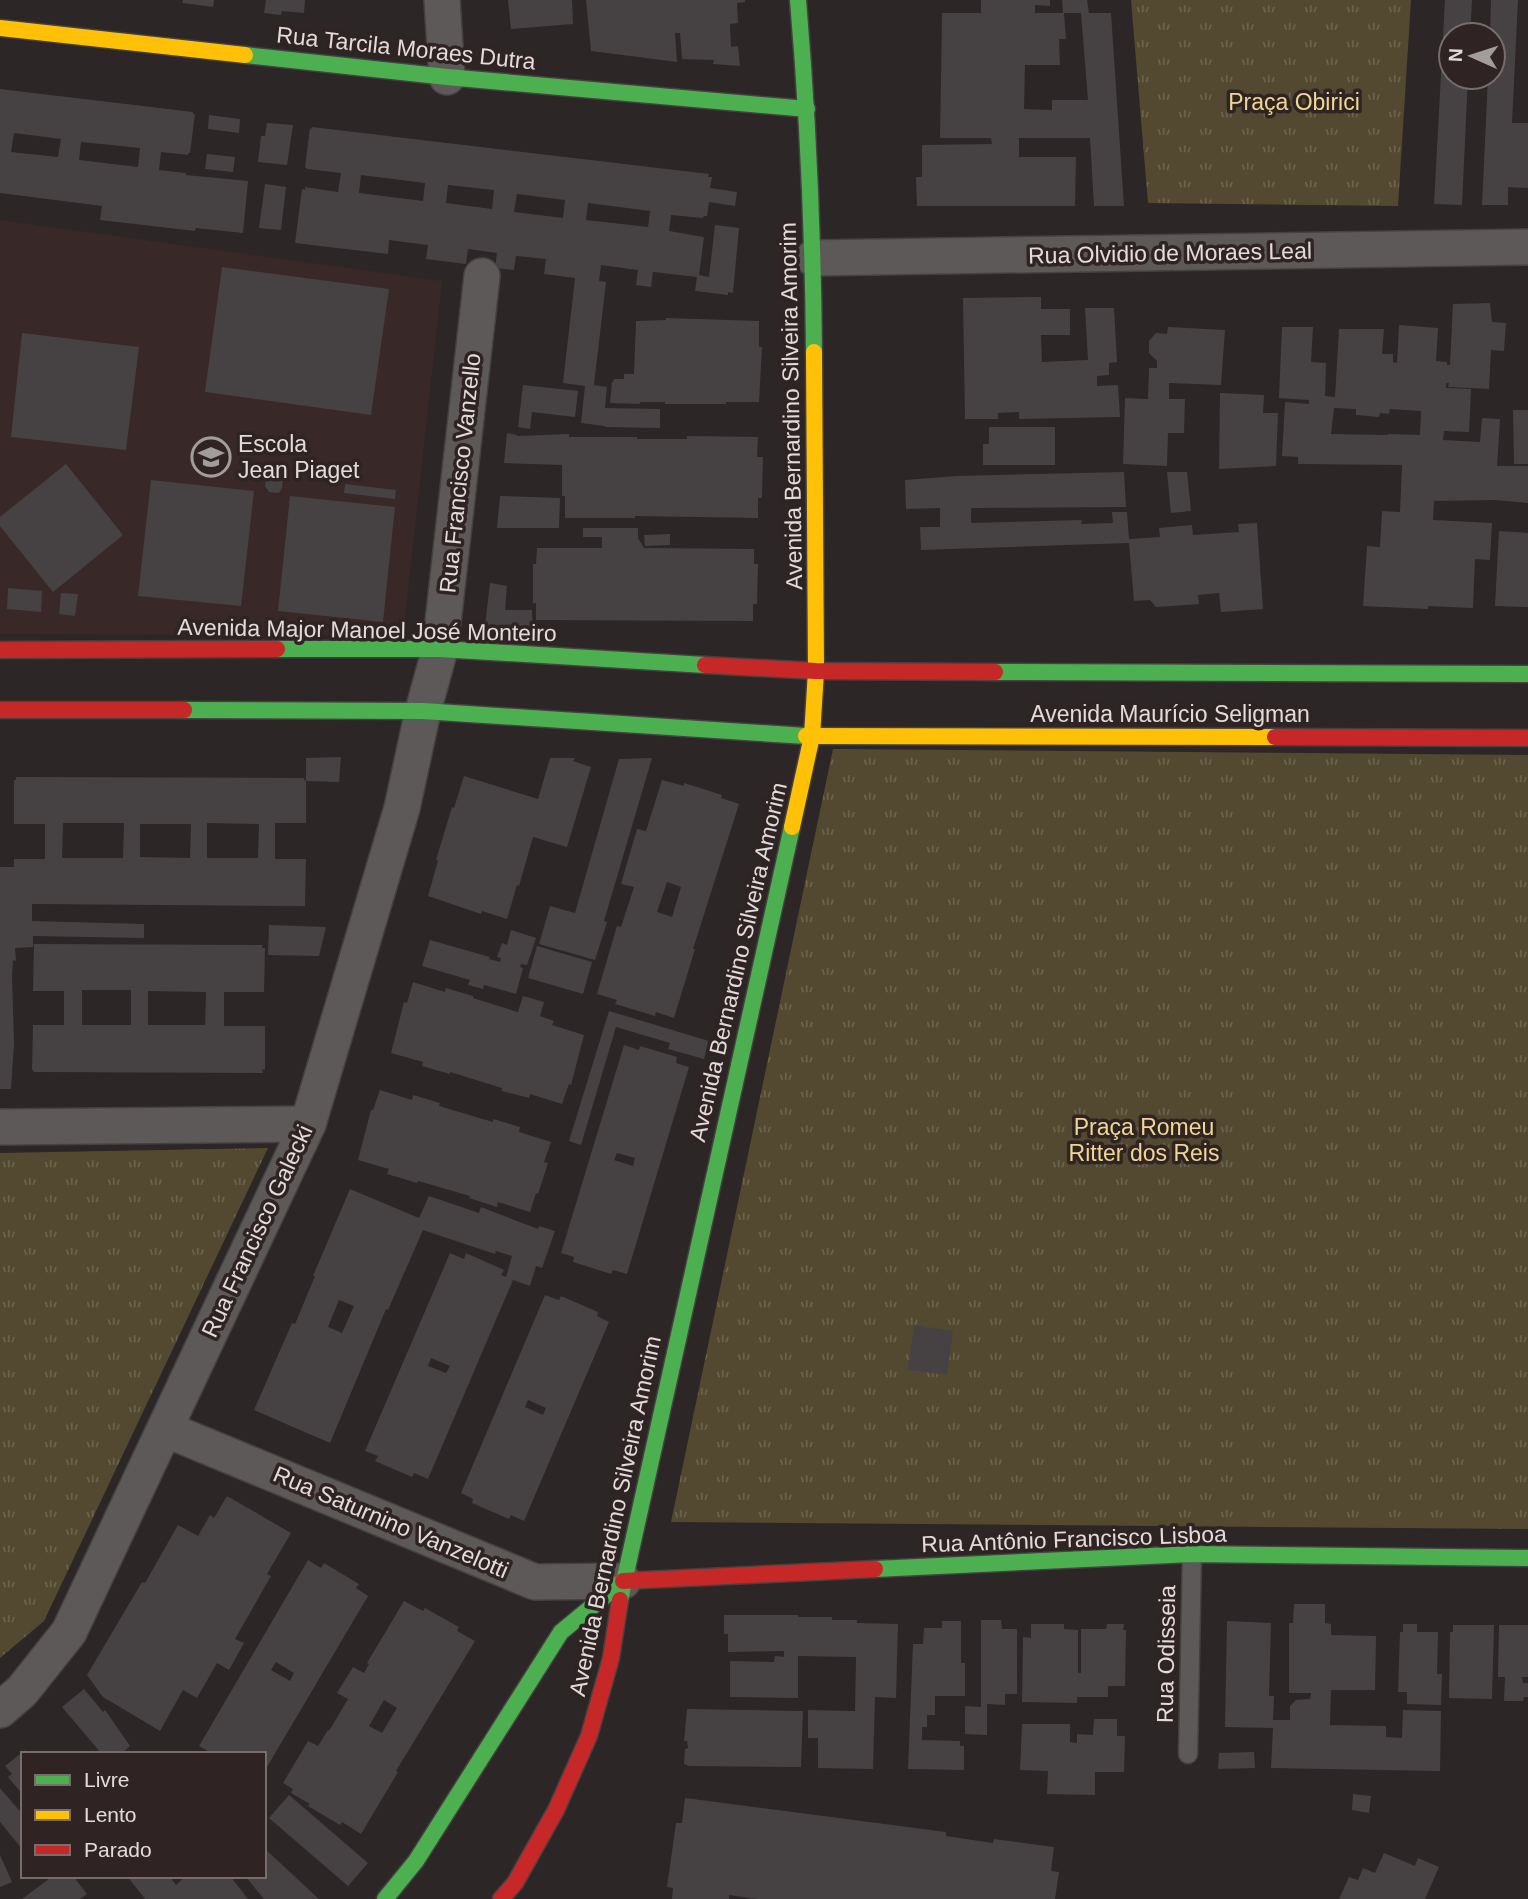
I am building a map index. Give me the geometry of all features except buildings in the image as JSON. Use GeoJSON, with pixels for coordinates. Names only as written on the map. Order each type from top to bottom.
{"type":"FeatureCollection","features":[{"type":"Feature","properties":{"kind":"street"},"geometry":{"type":"LineString","coordinates":[[442,0],[447,76]]}},
{"type":"Feature","properties":{"kind":"street","name":"Avenida Bernardino Silveira Amorim"},"geometry":{"type":"LineString","coordinates":[[501,1899],[514,1883],[556,1810],[589,1736],[611,1658],[623,1581],[812,736],[816,671],[813,258],[807,109],[798,0]]}},
{"type":"Feature","properties":{"kind":"street","name":"Rua Tarcila Moraes Dutra"},"geometry":{"type":"LineString","coordinates":[[0,28],[447,76],[807,109]]}},
{"type":"Feature","properties":{"kind":"street","name":"Rua Olvidio de Moraes Leal"},"geometry":{"type":"LineString","coordinates":[[813,258],[1528,247]]}},
{"type":"Feature","properties":{"kind":"street","name":"Rua Francisco Vanzello"},"geometry":{"type":"LineString","coordinates":[[423,711],[440,649],[482,276]]}},
{"type":"Feature","properties":{"kind":"street","name":"Avenida Major Manoel José Monteiro"},"geometry":{"type":"LineString","coordinates":[[0,650],[440,649],[816,671]]}},
{"type":"Feature","properties":{"kind":"street","name":"Avenida Maurício Seligman"},"geometry":{"type":"LineString","coordinates":[[816,671],[1528,674]]}},
{"type":"Feature","properties":{"kind":"street"},"geometry":{"type":"LineString","coordinates":[[0,710],[423,711],[812,736]]}},
{"type":"Feature","properties":{"kind":"street","name":"Rua Francisco Galecki"},"geometry":{"type":"LineString","coordinates":[[0,1710],[22,1692],[69,1632],[308,1124],[402,808],[423,711]]}},
{"type":"Feature","properties":{"kind":"street","name":"Avenida Maurício Seligman"},"geometry":{"type":"LineString","coordinates":[[812,736],[1528,738]]}},
{"type":"Feature","properties":{"kind":"street"},"geometry":{"type":"LineString","coordinates":[[0,1127],[308,1124]]}},
{"type":"Feature","properties":{"kind":"street","name":"Rua Saturnino Vanzelotti"},"geometry":{"type":"LineString","coordinates":[[165,1429],[535,1582],[623,1581]]}},
{"type":"Feature","properties":{"kind":"street","name":"Rua Antônio Francisco Lisboa"},"geometry":{"type":"LineString","coordinates":[[623,1581],[1192,1554],[1528,1558]]}},
{"type":"Feature","properties":{"kind":"street"},"geometry":{"type":"LineString","coordinates":[[385,1899],[416,1861],[561,1632],[623,1581]]}},
{"type":"Feature","properties":{"kind":"lane","name":"Rua Odisseia"},"geometry":{"type":"LineString","coordinates":[[1188,1754],[1192,1554]]}},
{"type":"Feature","properties":{"kind":"shaded area","name":"Escola Jean Piaget"},"geometry":{"type":"Polygon","coordinates":[[[0,220],[442,281],[403,636],[0,634],[0,220]]]}},
{"type":"Feature","properties":{"kind":"green space","name":"Praça Obirici"},"geometry":{"type":"Polygon","coordinates":[[[1131,0],[1411,0],[1398,206],[1148,203],[1131,0]]]}},
{"type":"Feature","properties":{"kind":"green space","name":"Praça Romeu Ritter dos Reis"},"geometry":{"type":"Polygon","coordinates":[[[833,749],[1528,755],[1528,1529],[671,1522],[833,749]]]}},
{"type":"Feature","properties":{"kind":"green space"},"geometry":{"type":"Polygon","coordinates":[[[268,1148],[44,1621],[0,1658],[0,1153],[268,1148]]]}},
{"type":"Feature","properties":{"kind":"traffic: fast"},"geometry":{"type":"LineString","coordinates":[[798,0],[805,88],[814,352]]}},
{"type":"Feature","properties":{"kind":"traffic: fast"},"geometry":{"type":"LineString","coordinates":[[245,55],[447,77],[807,109]]}},
{"type":"Feature","properties":{"kind":"traffic: fast"},"geometry":{"type":"LineString","coordinates":[[277,649],[440,649],[705,665]]}},
{"type":"Feature","properties":{"kind":"traffic: fast"},"geometry":{"type":"LineString","coordinates":[[995,672],[1528,674]]}},
{"type":"Feature","properties":{"kind":"traffic: fast"},"geometry":{"type":"LineString","coordinates":[[184,710],[423,711],[806,736]]}},
{"type":"Feature","properties":{"kind":"traffic: fast"},"geometry":{"type":"LineString","coordinates":[[620,1600],[792,827]]}},
{"type":"Feature","properties":{"kind":"traffic: fast"},"geometry":{"type":"LineString","coordinates":[[875,1569],[1192,1554],[1528,1558]]}},
{"type":"Feature","properties":{"kind":"traffic: fast"},"geometry":{"type":"LineString","coordinates":[[385,1899],[416,1861],[561,1632],[623,1581]]}},
{"type":"Feature","properties":{"kind":"traffic: slow"},"geometry":{"type":"LineString","coordinates":[[0,28],[245,55]]}},
{"type":"Feature","properties":{"kind":"traffic: slow"},"geometry":{"type":"LineString","coordinates":[[792,827],[812,736],[816,671],[814,352]]}},
{"type":"Feature","properties":{"kind":"traffic: slow"},"geometry":{"type":"LineString","coordinates":[[806,736],[1275,737]]}},
{"type":"Feature","properties":{"kind":"traffic: jam"},"geometry":{"type":"LineString","coordinates":[[0,650],[277,649]]}},
{"type":"Feature","properties":{"kind":"traffic: jam"},"geometry":{"type":"LineString","coordinates":[[705,665],[816,671],[995,672]]}},
{"type":"Feature","properties":{"kind":"traffic: jam"},"geometry":{"type":"LineString","coordinates":[[0,710],[184,710]]}},
{"type":"Feature","properties":{"kind":"traffic: jam"},"geometry":{"type":"LineString","coordinates":[[1275,737],[1528,738]]}},
{"type":"Feature","properties":{"kind":"traffic: jam"},"geometry":{"type":"LineString","coordinates":[[623,1581],[875,1569]]}},
{"type":"Feature","properties":{"kind":"traffic: jam"},"geometry":{"type":"LineString","coordinates":[[501,1899],[515,1883],[556,1810],[589,1736],[611,1658],[620,1600]]}},
{"type":"Feature","properties":{"kind":"place","name":"Escola Jean Piaget"},"geometry":{"type":"Point","coordinates":[211,457]}}]}
